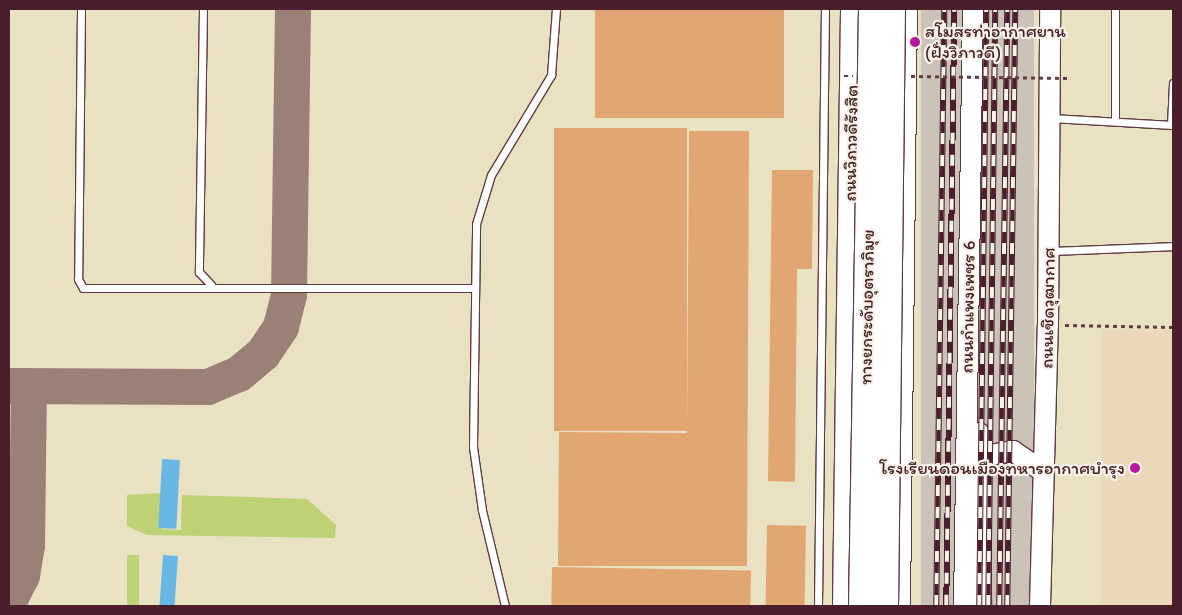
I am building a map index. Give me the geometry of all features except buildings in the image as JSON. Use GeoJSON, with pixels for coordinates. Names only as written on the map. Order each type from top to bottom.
{"type":"FeatureCollection","features":[{"type":"Feature","properties":{"kind":"highway","name":"ถนนวิภาวดีรังสิต"},"geometry":{"type":"LineString","coordinates":[[845,606],[853,9]]}},
{"type":"Feature","properties":{"kind":"highway","name":"ทางยกระดับอุตราภิมุข"},"geometry":{"type":"LineString","coordinates":[[862,606],[872,9]]}},
{"type":"Feature","properties":{"kind":"highway","name":"ทางยกระดับอุตราภิมุข"},"geometry":{"type":"LineString","coordinates":[[885,606],[892,9]]}},
{"type":"Feature","properties":{"kind":"highway"},"geometry":{"type":"LineString","coordinates":[[898,606],[905,9]]}},
{"type":"Feature","properties":{"kind":"main road","name":"ถนนกำแพงเพชร 6"},"geometry":{"type":"LineString","coordinates":[[964,606],[972,9]]}},
{"type":"Feature","properties":{"kind":"main road","name":"ถนนกำแพงเพชร 6"},"geometry":{"type":"LineString","coordinates":[[981,606],[979,457],[986,9]]}},
{"type":"Feature","properties":{"kind":"main road","name":"ถนนเชิดวุฒากาศ"},"geometry":{"type":"LineString","coordinates":[[1040,606],[1049,251],[1056,118],[1050,9]]}},
{"type":"Feature","properties":{"kind":"main road"},"geometry":{"type":"LineString","coordinates":[[979,457],[1013,451],[1044,472]]}},
{"type":"Feature","properties":{"kind":"lane"},"geometry":{"type":"LineString","coordinates":[[81,9],[79,284],[88,290],[188,290],[211,285],[475,288]]}},
{"type":"Feature","properties":{"kind":"lane"},"geometry":{"type":"LineString","coordinates":[[203,9],[199,272],[211,285]]}},
{"type":"Feature","properties":{"kind":"lane"},"geometry":{"type":"LineString","coordinates":[[505,606],[482,510],[473,447],[475,288],[480,200],[551,75],[556,9]]}},
{"type":"Feature","properties":{"kind":"lane"},"geometry":{"type":"LineString","coordinates":[[818,606],[825,9]]}},
{"type":"Feature","properties":{"kind":"lane"},"geometry":{"type":"LineString","coordinates":[[1115,9],[1115,119]]}},
{"type":"Feature","properties":{"kind":"lane"},"geometry":{"type":"LineString","coordinates":[[1056,118],[1115,119],[1172,125],[1173,83]]}},
{"type":"Feature","properties":{"kind":"lane"},"geometry":{"type":"LineString","coordinates":[[1049,251],[1173,246]]}},
{"type":"Feature","properties":{"kind":"path"},"geometry":{"type":"LineString","coordinates":[[844,76],[863,76]]}},
{"type":"Feature","properties":{"kind":"path"},"geometry":{"type":"LineString","coordinates":[[900,76],[1067,78]]}},
{"type":"Feature","properties":{"kind":"path"},"geometry":{"type":"LineString","coordinates":[[1066,325],[1173,327]]}},
{"type":"Feature","properties":{"kind":"shaded area"},"geometry":{"type":"Polygon","coordinates":[[[921,9],[1034,9],[1034,606],[921,606],[921,9]]]}},
{"type":"Feature","properties":{"kind":"shaded area","name":"โรงเรียนดอนเมืองทหารอากาศบำรุง"},"geometry":{"type":"Polygon","coordinates":[[[1101,330],[1173,330],[1173,606],[1101,606],[1101,330]]]}},
{"type":"Feature","properties":{"kind":"green space"},"geometry":{"type":"Polygon","coordinates":[[[161,493],[162,529],[181,530],[182,495],[307,499],[336,525],[335,538],[147,535],[127,526],[127,495],[161,493]]]}},
{"type":"Feature","properties":{"kind":"green space"},"geometry":{"type":"Polygon","coordinates":[[[127,555],[139,555],[139,606],[127,606],[127,555]]]}},
{"type":"Feature","properties":{"kind":"water"},"geometry":{"type":"Polygon","coordinates":[[[162,459],[180,460],[176,529],[158,528],[162,459]]]}},
{"type":"Feature","properties":{"kind":"water"},"geometry":{"type":"Polygon","coordinates":[[[163,555],[178,556],[174,606],[159,606],[163,555]]]}},
{"type":"Feature","properties":{"kind":"taxiway"},"geometry":{"type":"LineString","coordinates":[[9,386],[208,387],[239,374],[263,354],[281,327],[289,295],[293,9]]}},
{"type":"Feature","properties":{"kind":"taxiway"},"geometry":{"type":"LineString","coordinates":[[9,601],[22,576],[27,546],[29,386]]}},
{"type":"Feature","properties":{"kind":"railway"},"geometry":{"type":"LineString","coordinates":[[936,606],[944,9]]}},
{"type":"Feature","properties":{"kind":"railway"},"geometry":{"type":"LineString","coordinates":[[946,606],[954,9]]}},
{"type":"Feature","properties":{"kind":"railway"},"geometry":{"type":"LineString","coordinates":[[979,606],[986,9]]}},
{"type":"Feature","properties":{"kind":"railway"},"geometry":{"type":"LineString","coordinates":[[988,606],[995,9]]}},
{"type":"Feature","properties":{"kind":"railway"},"geometry":{"type":"LineString","coordinates":[[999,606],[1007,9]]}},
{"type":"Feature","properties":{"kind":"railway"},"geometry":{"type":"LineString","coordinates":[[1007,606],[1015,9]]}},
{"type":"Feature","properties":{"kind":"place","name":"สโมสรท่าอากาศยาน (ฝั่งวิภาวดี)"},"geometry":{"type":"Point","coordinates":[915,42]}},
{"type":"Feature","properties":{"kind":"place","name":"โรงเรียนดอนเมืองทหารอากาศบำรุง"},"geometry":{"type":"Point","coordinates":[1135,468]}}]}
